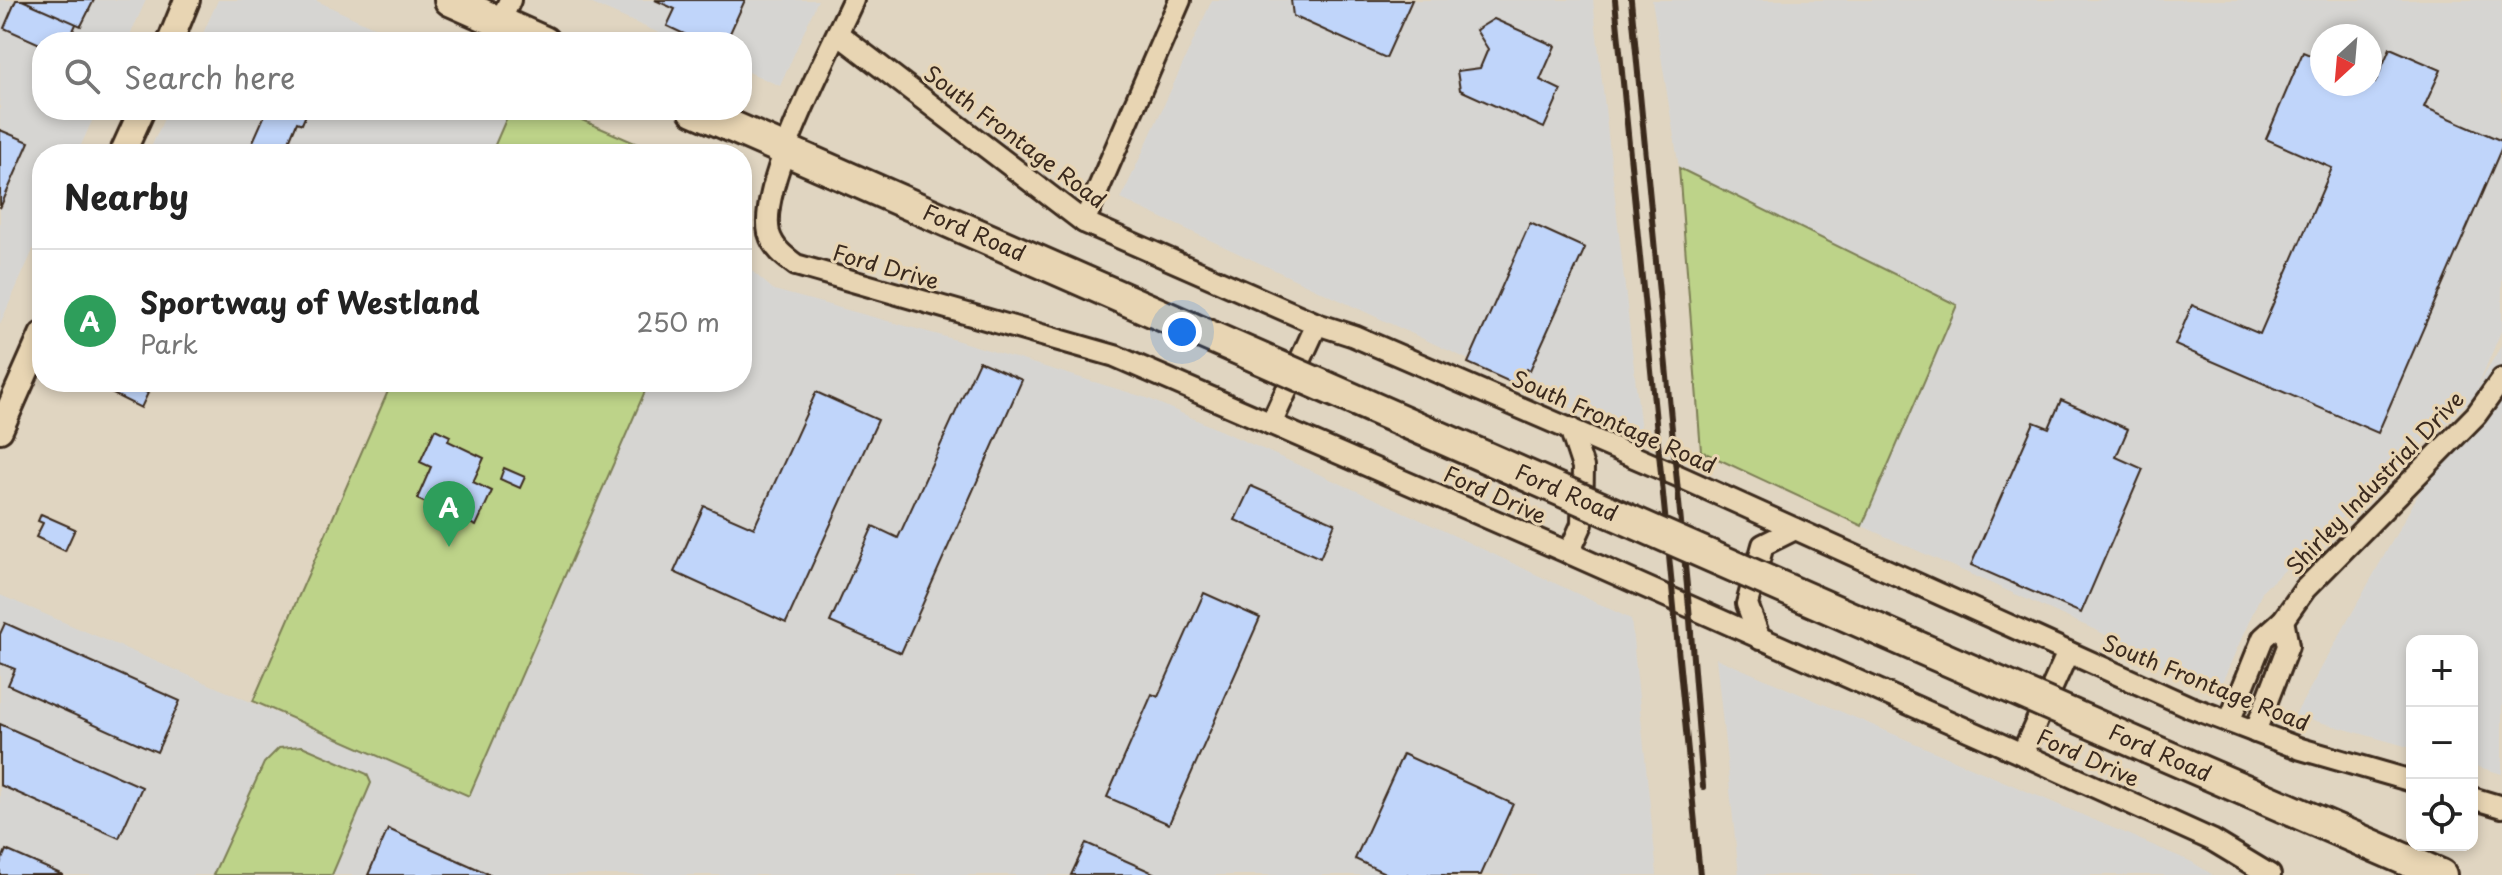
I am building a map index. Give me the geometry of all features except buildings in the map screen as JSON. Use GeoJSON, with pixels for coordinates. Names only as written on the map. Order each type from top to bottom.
{"type":"FeatureCollection","features":[{"type":"Feature","properties":{"kind":"main road"},"geometry":{"type":"LineString","coordinates":[[450,0],[505,11],[531,32]]}},
{"type":"Feature","properties":{"kind":"main road","name":"Ford Road"},"geometry":{"type":"LineString","coordinates":[[716,120],[2441,875]]}},
{"type":"Feature","properties":{"kind":"street"},"geometry":{"type":"LineString","coordinates":[[174,32],[187,0]]}},
{"type":"Feature","properties":{"kind":"street","name":"Ford Drive"},"geometry":{"type":"LineString","coordinates":[[853,0],[784,151],[769,212],[768,228],[776,248],[796,265],[1115,356],[2022,754],[2212,840],[2270,875]]}},
{"type":"Feature","properties":{"kind":"street"},"geometry":{"type":"LineString","coordinates":[[1084,222],[1180,0]]}},
{"type":"Feature","properties":{"kind":"street","name":"South Frontage Road"},"geometry":{"type":"LineString","coordinates":[[838,34],[1084,222],[1317,324],[1354,336],[1570,428],[2190,707],[2301,749],[2406,779]]}},
{"type":"Feature","properties":{"kind":"street"},"geometry":{"type":"LineString","coordinates":[[127,144],[137,120]]}},
{"type":"Feature","properties":{"kind":"street"},"geometry":{"type":"LineString","coordinates":[[1271,424],[1317,324]]}},
{"type":"Feature","properties":{"kind":"street"},"geometry":{"type":"LineString","coordinates":[[0,430],[32,358]]}},
{"type":"Feature","properties":{"kind":"street","name":"Shirley Industrial Drive"},"geometry":{"type":"LineString","coordinates":[[2229,722],[2263,638],[2283,620],[2305,589],[2476,415],[2502,379]]}},
{"type":"Feature","properties":{"kind":"street"},"geometry":{"type":"LineString","coordinates":[[1569,553],[1582,524],[1583,467],[1570,428]]}},
{"type":"Feature","properties":{"kind":"street"},"geometry":{"type":"LineString","coordinates":[[1760,639],[1747,604],[1763,545],[1795,529]]}},
{"type":"Feature","properties":{"kind":"street"},"geometry":{"type":"LineString","coordinates":[[2255,732],[2288,646],[2283,620]]}},
{"type":"Feature","properties":{"kind":"street"},"geometry":{"type":"LineString","coordinates":[[2022,754],[2068,652]]}},
{"type":"Feature","properties":{"kind":"street"},"geometry":{"type":"LineString","coordinates":[[2478,800],[2502,807]]}},
{"type":"Feature","properties":{"kind":"shaded area"},"geometry":{"type":"Polygon","coordinates":[[[0,0],[146,0],[132,32],[32,32],[32,120],[92,120],[82,144],[32,144],[32,252],[0,324],[0,0]]]}},
{"type":"Feature","properties":{"kind":"shaded area"},"geometry":{"type":"Polygon","coordinates":[[[218,0],[315,0],[384,32],[204,32],[218,0]]]}},
{"type":"Feature","properties":{"kind":"shaded area"},"geometry":{"type":"Polygon","coordinates":[[[583,0],[818,0],[780,86],[752,73],[752,32],[657,32],[583,0]]]}},
{"type":"Feature","properties":{"kind":"shaded area"},"geometry":{"type":"Polygon","coordinates":[[[1212,0],[1593,0],[1642,440],[1121,199],[1212,0]]]}},
{"type":"Feature","properties":{"kind":"shaded area"},"geometry":{"type":"Polygon","coordinates":[[[1652,0],[2502,0],[2502,329],[2478,386],[2502,344],[2502,774],[2478,767],[2478,635],[2406,635],[2406,746],[2295,715],[2471,400],[2263,590],[2217,694],[2100,632],[1862,526],[1957,305],[1679,168],[1652,0]]]}},
{"type":"Feature","properties":{"kind":"shaded area"},"geometry":{"type":"Polygon","coordinates":[[[163,120],[506,120],[495,144],[153,144],[163,120]]]}},
{"type":"Feature","properties":{"kind":"shaded area"},"geometry":{"type":"Polygon","coordinates":[[[752,271],[774,290],[939,335],[1147,398],[1391,506],[1631,619],[1657,875],[0,875],[0,595],[469,795],[645,392],[752,392],[752,271]]]}},
{"type":"Feature","properties":{"kind":"shaded area"},"geometry":{"type":"Polygon","coordinates":[[[1716,658],[2192,862],[2213,875],[1739,875],[1716,658]]]}},
{"type":"Feature","properties":{"kind":"green space"},"geometry":{"type":"Polygon","coordinates":[[[506,120],[582,120],[637,144],[495,144],[506,120]]]}},
{"type":"Feature","properties":{"kind":"green space"},"geometry":{"type":"Polygon","coordinates":[[[1679,168],[1957,305],[1862,526],[1701,451],[1679,168]]]}},
{"type":"Feature","properties":{"kind":"green space"},"geometry":{"type":"Polygon","coordinates":[[[388,392],[645,392],[469,796],[253,701],[388,392]]]}},
{"type":"Feature","properties":{"kind":"green space"},"geometry":{"type":"Polygon","coordinates":[[[302,746],[367,774],[371,783],[332,875],[213,875],[264,763],[279,748],[302,746]]]}},
{"type":"Feature","properties":{"kind":"railway"},"geometry":{"type":"LineString","coordinates":[[1615,0],[1700,875]]}},
{"type":"Feature","properties":{"kind":"railway"},"geometry":{"type":"LineString","coordinates":[[1631,0],[1689,607],[1703,787]]}},
{"type":"Feature","properties":{"kind":"place","name":"Sportway of Westland"},"geometry":{"type":"Point","coordinates":[449,547]}}]}
